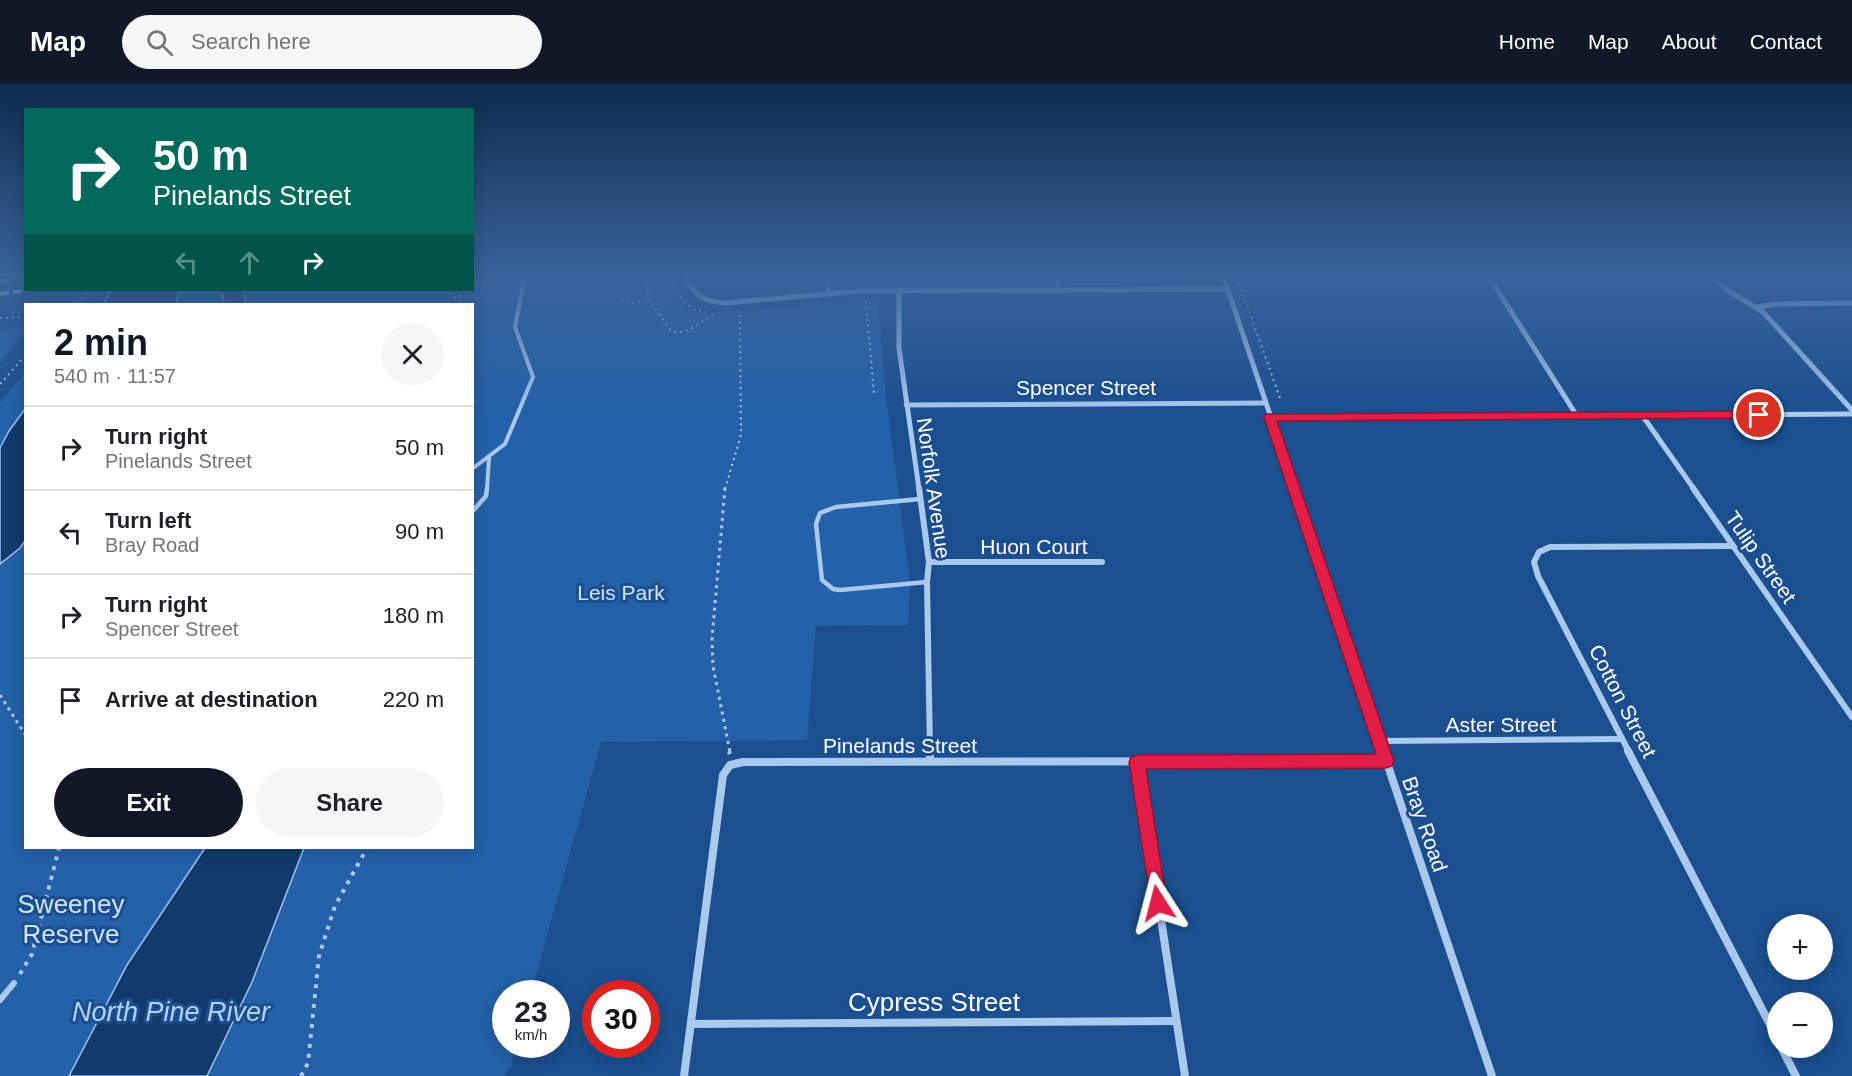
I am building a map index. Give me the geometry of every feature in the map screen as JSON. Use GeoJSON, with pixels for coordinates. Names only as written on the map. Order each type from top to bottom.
{"type":"FeatureCollection","features":[{"type":"Feature","properties":{"kind":"street","name":"Norfolk Avenue"},"geometry":{"type":"LineString","coordinates":[[899,321],[899,348],[906,405],[929,562],[927,582],[930,761]]}},
{"type":"Feature","properties":{"kind":"street","name":"Bray Road"},"geometry":{"type":"LineString","coordinates":[[1238,321],[1492,1076]]}},
{"type":"Feature","properties":{"kind":"street"},"geometry":{"type":"LineString","coordinates":[[1517,321],[1577,416]]}},
{"type":"Feature","properties":{"kind":"street"},"geometry":{"type":"LineString","coordinates":[[1769,321],[1852,412]]}},
{"type":"Feature","properties":{"kind":"street","name":"Spencer Street"},"geometry":{"type":"LineString","coordinates":[[906,405],[1265,403]]}},
{"type":"Feature","properties":{"kind":"street"},"geometry":{"type":"LineString","coordinates":[[1270,417],[1852,412]]}},
{"type":"Feature","properties":{"kind":"street","name":"Tulip Street"},"geometry":{"type":"LineString","coordinates":[[1642,415],[1852,717]]}},
{"type":"Feature","properties":{"kind":"street","name":"Cotton Street"},"geometry":{"type":"LineString","coordinates":[[1733,546],[1556,547],[1546,548],[1536,555],[1534,562],[1538,576],[1767,1019]]}},
{"type":"Feature","properties":{"kind":"street","name":"Huon Court"},"geometry":{"type":"LineString","coordinates":[[929,562],[1102,562]]}},
{"type":"Feature","properties":{"kind":"street","name":"Aster Street"},"geometry":{"type":"LineString","coordinates":[[1380,741],[1622,739]]}},
{"type":"Feature","properties":{"kind":"street","name":"Pinelands Street"},"geometry":{"type":"LineString","coordinates":[[730,765],[743,762],[1386,761]]}},
{"type":"Feature","properties":{"kind":"street"},"geometry":{"type":"LineString","coordinates":[[1137,762],[1185,1076]]}},
{"type":"Feature","properties":{"kind":"street"},"geometry":{"type":"LineString","coordinates":[[684,1076],[723,775],[730,765]]}},
{"type":"Feature","properties":{"kind":"street","name":"Cypress Street"},"geometry":{"type":"LineString","coordinates":[[692,1024],[1176,1021]]}},
{"type":"Feature","properties":{"kind":"street"},"geometry":{"type":"LineString","coordinates":[[1787,1058],[1796,1076]]}},
{"type":"Feature","properties":{"kind":"lane"},"geometry":{"type":"LineString","coordinates":[[474,468],[506,444],[533,377],[515,327],[516,321]]}},
{"type":"Feature","properties":{"kind":"lane"},"geometry":{"type":"LineString","coordinates":[[474,510],[486,496],[489,457]]}},
{"type":"Feature","properties":{"kind":"lane"},"geometry":{"type":"LineString","coordinates":[[920,499],[836,507],[820,513],[816,524],[822,580],[832,589],[843,591],[910,582],[927,582]]}},
{"type":"Feature","properties":{"kind":"lane"},"geometry":{"type":"LineString","coordinates":[[0,1000],[14,983]]}},
{"type":"Feature","properties":{"kind":"path"},"geometry":{"type":"LineString","coordinates":[[664,321],[671,331],[677,334],[687,332],[700,321]]}},
{"type":"Feature","properties":{"kind":"path"},"geometry":{"type":"LineString","coordinates":[[730,765],[729,745],[712,666],[712,639],[724,488],[741,435],[742,321]]}},
{"type":"Feature","properties":{"kind":"path"},"geometry":{"type":"LineString","coordinates":[[868,321],[874,394]]}},
{"type":"Feature","properties":{"kind":"path"},"geometry":{"type":"LineString","coordinates":[[1253,321],[1280,398]]}},
{"type":"Feature","properties":{"kind":"path"},"geometry":{"type":"LineString","coordinates":[[0,384],[24,357]]}},
{"type":"Feature","properties":{"kind":"path"},"geometry":{"type":"LineString","coordinates":[[0,695],[24,733]]}},
{"type":"Feature","properties":{"kind":"path"},"geometry":{"type":"LineString","coordinates":[[14,983],[32,954],[59,849]]}},
{"type":"Feature","properties":{"kind":"path"},"geometry":{"type":"LineString","coordinates":[[301,1076],[308,1063],[319,956],[335,906],[366,849]]}},
{"type":"Feature","properties":{"kind":"green space","name":"Leis Park"},"geometry":{"type":"Polygon","coordinates":[[[474,321],[880,321],[886,397],[910,582],[908,625],[816,626],[807,740],[601,742],[535,980],[492,980],[492,1058],[513,1058],[511,1066],[503,1076],[207,1076],[252,982],[304,849],[474,849],[474,321]]]}},
{"type":"Feature","properties":{"kind":"green space"},"geometry":{"type":"Polygon","coordinates":[[[24,328],[24,333],[0,363],[0,330],[24,328]]]}},
{"type":"Feature","properties":{"kind":"green space"},"geometry":{"type":"Polygon","coordinates":[[[24,373],[24,410],[0,448],[0,403],[24,373]]]}},
{"type":"Feature","properties":{"kind":"green space","name":"Sweeney Reserve"},"geometry":{"type":"Polygon","coordinates":[[[24,542],[24,849],[204,849],[127,965],[69,1076],[0,1076],[0,564],[24,542]]]}},
{"type":"Feature","properties":{"kind":"water"},"geometry":{"type":"Polygon","coordinates":[[[24,410],[24,542],[0,564],[0,448],[24,410]]]}},
{"type":"Feature","properties":{"kind":"water","name":"North Pine River"},"geometry":{"type":"Polygon","coordinates":[[[204,849],[304,849],[252,982],[207,1076],[69,1076],[127,965],[204,849]]]}},
{"type":"Feature","properties":{"kind":"route"},"geometry":{"type":"LineString","coordinates":[[1158,903],[1137,762],[1386,761],[1270,417],[1759,415]]}}]}
